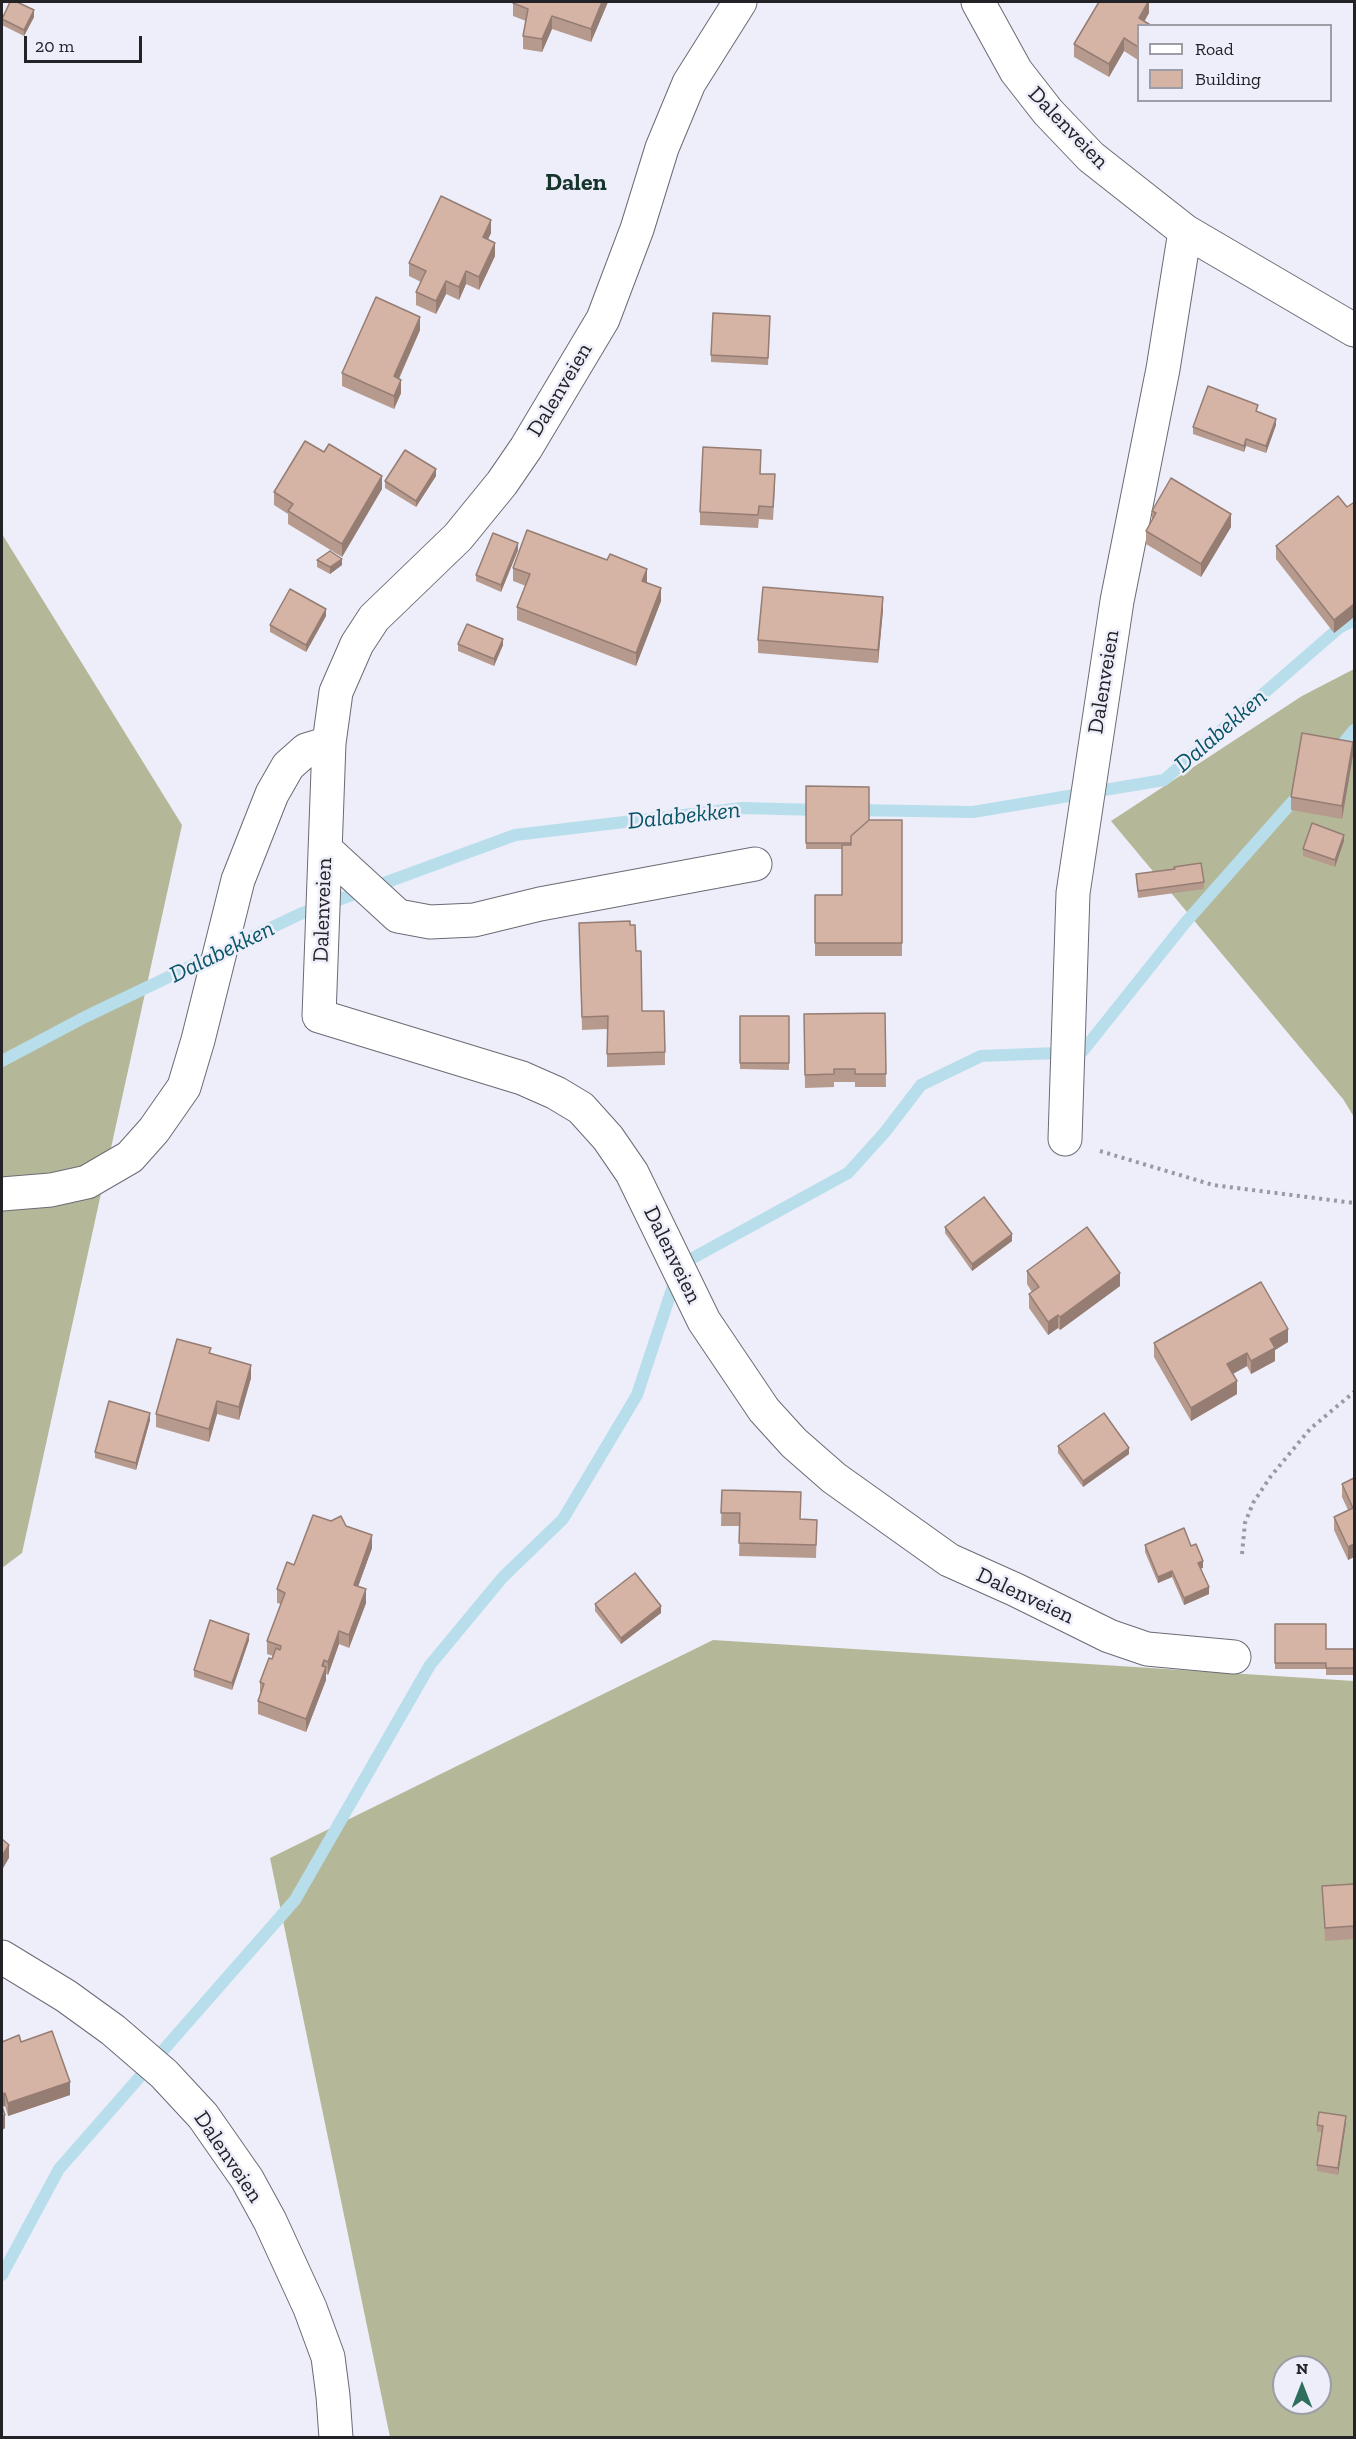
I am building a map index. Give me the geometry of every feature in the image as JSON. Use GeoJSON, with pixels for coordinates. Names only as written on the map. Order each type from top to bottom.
{"type":"FeatureCollection","features":[{"type":"Feature","properties":{"kind":"street","name":"Dalenveien"},"geometry":{"type":"LineString","coordinates":[[740,2],[689,82],[662,148],[637,229],[603,319],[526,448],[502,483],[458,537],[374,618],[357,644],[336,692],[329,743],[319,1016],[522,1078],[582,1108],[608,1138],[632,1173],[704,1321],[764,1410],[794,1443],[834,1478],[949,1560],[1109,1636],[1147,1649],[1234,1657]]}},
{"type":"Feature","properties":{"kind":"street","name":"Dalenveien"},"geometry":{"type":"LineString","coordinates":[[978,2],[1016,71],[1048,112],[1091,157],[1185,231],[1354,330]]}},
{"type":"Feature","properties":{"kind":"street","name":"Dalenveien"},"geometry":{"type":"LineString","coordinates":[[1065,1139],[1073,893],[1117,601],[1163,369],[1185,231]]}},
{"type":"Feature","properties":{"kind":"street"},"geometry":{"type":"LineString","coordinates":[[2,1194],[51,1190],[87,1182],[130,1157],[154,1130],[184,1087],[238,880],[272,794],[288,766],[306,750],[329,743]]}},
{"type":"Feature","properties":{"kind":"street"},"geometry":{"type":"LineString","coordinates":[[325,849],[398,916],[430,922],[474,920],[540,904],[755,864]]}},
{"type":"Feature","properties":{"kind":"street","name":"Dalenveien"},"geometry":{"type":"LineString","coordinates":[[2,1957],[94,2016],[164,2074],[203,2116],[240,2170],[275,2232],[310,2308],[328,2357],[336,2438]]}},
{"type":"Feature","properties":{"kind":"path"},"geometry":{"type":"LineString","coordinates":[[1065,1139],[1125,1160],[1213,1185],[1354,1203]]}},
{"type":"Feature","properties":{"kind":"path"},"geometry":{"type":"LineString","coordinates":[[1242,1554],[1245,1523],[1253,1503],[1271,1476],[1310,1429],[1354,1392]]}},
{"type":"Feature","properties":{"kind":"green space"},"geometry":{"type":"Polygon","coordinates":[[[2,534],[182,825],[22,1553],[2,1568],[2,534]]]}},
{"type":"Feature","properties":{"kind":"green space"},"geometry":{"type":"Polygon","coordinates":[[[1354,669],[1354,1117],[1343,1099],[1111,821],[1302,696],[1354,669]]]}},
{"type":"Feature","properties":{"kind":"green space"},"geometry":{"type":"Polygon","coordinates":[[[713,1640],[1354,1681],[1354,2437],[390,2437],[270,1858],[713,1640]]]}},
{"type":"Feature","properties":{"kind":"building"},"geometry":{"type":"Polygon","coordinates":[[[10,2],[17,2],[34,10],[24,30],[2,19],[10,2]]]}},
{"type":"Feature","properties":{"kind":"building"},"geometry":{"type":"Polygon","coordinates":[[[514,2],[602,2],[591,29],[552,16],[542,39],[523,36],[528,9],[514,2]]]}},
{"type":"Feature","properties":{"kind":"building"},"geometry":{"type":"Polygon","coordinates":[[[1099,2],[1148,2],[1139,18],[1149,24],[1137,24],[1137,46],[1124,38],[1109,64],[1074,44],[1099,2]]]}},
{"type":"Feature","properties":{"kind":"building"},"geometry":{"type":"Polygon","coordinates":[[[441,196],[491,220],[483,237],[495,243],[479,277],[466,271],[459,287],[446,281],[436,301],[416,292],[426,271],[409,263],[441,196]]]}},
{"type":"Feature","properties":{"kind":"building"},"geometry":{"type":"Polygon","coordinates":[[[376,297],[420,317],[394,376],[401,380],[394,396],[342,373],[376,297]]]}},
{"type":"Feature","properties":{"kind":"building"},"geometry":{"type":"Polygon","coordinates":[[[713,313],[770,316],[768,358],[711,355],[713,313]]]}},
{"type":"Feature","properties":{"kind":"building"},"geometry":{"type":"Polygon","coordinates":[[[1208,386],[1258,405],[1256,411],[1276,419],[1266,446],[1246,439],[1244,446],[1193,427],[1208,386]]]}},
{"type":"Feature","properties":{"kind":"building"},"geometry":{"type":"Polygon","coordinates":[[[305,441],[324,452],[329,444],[382,476],[342,544],[288,511],[293,504],[274,492],[305,441]]]}},
{"type":"Feature","properties":{"kind":"building"},"geometry":{"type":"Polygon","coordinates":[[[703,447],[761,450],[760,474],[775,474],[773,507],[759,506],[758,515],[700,512],[703,447]]]}},
{"type":"Feature","properties":{"kind":"building"},"geometry":{"type":"Polygon","coordinates":[[[405,450],[436,469],[416,501],[385,481],[405,450]]]}},
{"type":"Feature","properties":{"kind":"building"},"geometry":{"type":"Polygon","coordinates":[[[1171,478],[1231,514],[1201,564],[1146,531],[1156,513],[1152,511],[1171,478]]]}},
{"type":"Feature","properties":{"kind":"building"},"geometry":{"type":"Polygon","coordinates":[[[1338,496],[1347,507],[1354,504],[1354,604],[1334,620],[1276,546],[1338,496]]]}},
{"type":"Feature","properties":{"kind":"building"},"geometry":{"type":"Polygon","coordinates":[[[527,530],[607,560],[610,554],[647,569],[642,581],[661,588],[636,653],[517,607],[530,574],[513,568],[527,530]]]}},
{"type":"Feature","properties":{"kind":"building"},"geometry":{"type":"Polygon","coordinates":[[[493,533],[518,543],[501,585],[476,575],[493,533]]]}},
{"type":"Feature","properties":{"kind":"building"},"geometry":{"type":"Polygon","coordinates":[[[330,551],[342,559],[330,567],[317,560],[330,551]]]}},
{"type":"Feature","properties":{"kind":"building"},"geometry":{"type":"Polygon","coordinates":[[[763,587],[883,597],[878,650],[758,640],[763,587]]]}},
{"type":"Feature","properties":{"kind":"building"},"geometry":{"type":"Polygon","coordinates":[[[290,589],[326,609],[306,645],[270,625],[290,589]]]}},
{"type":"Feature","properties":{"kind":"building"},"geometry":{"type":"Polygon","coordinates":[[[467,624],[503,639],[494,659],[458,644],[467,624]]]}},
{"type":"Feature","properties":{"kind":"building"},"geometry":{"type":"Polygon","coordinates":[[[1302,733],[1353,742],[1342,806],[1291,797],[1302,733]]]}},
{"type":"Feature","properties":{"kind":"building"},"geometry":{"type":"Polygon","coordinates":[[[806,786],[869,787],[869,820],[851,836],[851,843],[806,843],[806,786]]]}},
{"type":"Feature","properties":{"kind":"building"},"geometry":{"type":"Polygon","coordinates":[[[869,820],[902,820],[902,943],[815,943],[815,895],[842,895],[842,845],[851,845],[851,836],[869,820]]]}},
{"type":"Feature","properties":{"kind":"building"},"geometry":{"type":"Polygon","coordinates":[[[1312,823],[1344,835],[1335,860],[1303,849],[1312,823]]]}},
{"type":"Feature","properties":{"kind":"building"},"geometry":{"type":"Polygon","coordinates":[[[1201,863],[1204,882],[1138,891],[1136,874],[1201,863]]]}},
{"type":"Feature","properties":{"kind":"building"},"geometry":{"type":"Polygon","coordinates":[[[630,921],[630,925],[635,925],[636,951],[641,951],[642,1011],[664,1011],[665,1052],[607,1054],[608,1016],[582,1017],[579,923],[630,921]]]}},
{"type":"Feature","properties":{"kind":"building"},"geometry":{"type":"Polygon","coordinates":[[[885,1013],[886,1074],[855,1074],[855,1069],[834,1069],[834,1074],[805,1075],[804,1014],[885,1013]]]}},
{"type":"Feature","properties":{"kind":"building"},"geometry":{"type":"Polygon","coordinates":[[[740,1016],[789,1016],[789,1063],[740,1063],[740,1016]]]}},
{"type":"Feature","properties":{"kind":"building"},"geometry":{"type":"Polygon","coordinates":[[[984,1197],[1012,1234],[972,1264],[945,1227],[984,1197]]]}},
{"type":"Feature","properties":{"kind":"building"},"geometry":{"type":"Polygon","coordinates":[[[1087,1227],[1120,1273],[1060,1317],[1058,1315],[1048,1322],[1029,1294],[1039,1287],[1027,1271],[1087,1227]]]}},
{"type":"Feature","properties":{"kind":"building"},"geometry":{"type":"Polygon","coordinates":[[[1261,1282],[1288,1329],[1270,1339],[1275,1348],[1251,1361],[1247,1353],[1227,1364],[1237,1381],[1191,1408],[1154,1343],[1261,1282]]]}},
{"type":"Feature","properties":{"kind":"building"},"geometry":{"type":"Polygon","coordinates":[[[177,1339],[211,1348],[209,1353],[251,1365],[239,1407],[217,1401],[209,1429],[156,1414],[177,1339]]]}},
{"type":"Feature","properties":{"kind":"building"},"geometry":{"type":"Polygon","coordinates":[[[109,1401],[150,1413],[136,1463],[95,1452],[109,1401]]]}},
{"type":"Feature","properties":{"kind":"building"},"geometry":{"type":"Polygon","coordinates":[[[1104,1413],[1129,1448],[1083,1481],[1058,1446],[1104,1413]]]}},
{"type":"Feature","properties":{"kind":"building"},"geometry":{"type":"Polygon","coordinates":[[[1354,1478],[1354,1544],[1348,1547],[1334,1517],[1353,1508],[1342,1484],[1354,1478]]]}},
{"type":"Feature","properties":{"kind":"building"},"geometry":{"type":"Polygon","coordinates":[[[722,1490],[801,1492],[800,1519],[817,1520],[816,1545],[739,1543],[740,1513],[721,1513],[722,1490]]]}},
{"type":"Feature","properties":{"kind":"building"},"geometry":{"type":"Polygon","coordinates":[[[313,1515],[331,1521],[341,1516],[346,1526],[372,1535],[354,1585],[366,1589],[349,1635],[339,1631],[328,1662],[324,1660],[322,1666],[326,1667],[306,1719],[258,1701],[264,1684],[260,1682],[269,1658],[272,1659],[276,1648],[280,1650],[281,1646],[267,1641],[285,1593],[277,1589],[287,1562],[294,1565],[313,1515]]]}},
{"type":"Feature","properties":{"kind":"building"},"geometry":{"type":"Polygon","coordinates":[[[1184,1528],[1191,1546],[1196,1544],[1203,1561],[1198,1563],[1209,1587],[1184,1598],[1172,1571],[1158,1577],[1145,1545],[1184,1528]]]}},
{"type":"Feature","properties":{"kind":"building"},"geometry":{"type":"Polygon","coordinates":[[[635,1573],[661,1606],[621,1638],[595,1604],[635,1573]]]}},
{"type":"Feature","properties":{"kind":"building"},"geometry":{"type":"Polygon","coordinates":[[[210,1620],[249,1634],[232,1683],[194,1670],[210,1620]]]}},
{"type":"Feature","properties":{"kind":"building"},"geometry":{"type":"Polygon","coordinates":[[[1275,1624],[1326,1624],[1326,1649],[1354,1649],[1354,1668],[1326,1668],[1326,1663],[1275,1663],[1275,1624]]]}},
{"type":"Feature","properties":{"kind":"building"},"geometry":{"type":"Polygon","coordinates":[[[2,1839],[9,1845],[2,1856],[2,1839]]]}},
{"type":"Feature","properties":{"kind":"building"},"geometry":{"type":"Polygon","coordinates":[[[1354,1884],[1354,1926],[1325,1928],[1322,1886],[1354,1884]]]}},
{"type":"Feature","properties":{"kind":"building"},"geometry":{"type":"Polygon","coordinates":[[[52,2031],[70,2082],[8,2103],[5,2093],[2,2094],[2,2042],[19,2035],[21,2042],[52,2031]]]}},
{"type":"Feature","properties":{"kind":"building"},"geometry":{"type":"Polygon","coordinates":[[[1319,2112],[1346,2116],[1338,2168],[1317,2165],[1323,2126],[1317,2125],[1319,2112]]]}},
{"type":"Feature","properties":{"kind":"waterway","name":"Dalabekken"},"geometry":{"type":"LineString","coordinates":[[853,810],[973,812],[1164,780],[1339,628],[1354,620]]}},
{"type":"Feature","properties":{"kind":"waterway"},"geometry":{"type":"LineString","coordinates":[[1336,752],[1354,730]]}},
{"type":"Feature","properties":{"kind":"waterway"},"geometry":{"type":"LineString","coordinates":[[2,2275],[59,2169],[295,1900],[430,1665],[503,1577],[563,1519],[637,1395],[680,1265],[848,1173],[885,1132],[921,1085],[981,1056],[1082,1052],[1185,923],[1301,792]]}},
{"type":"Feature","properties":{"kind":"waterway","name":"Dalabekken"},"geometry":{"type":"LineString","coordinates":[[2,1061],[85,1017],[300,914],[515,835],[742,808],[820,810]]}},
{"type":"Feature","properties":{"kind":"district","name":"Dalen"},"geometry":{"type":"Point","coordinates":[576,183]}}]}
